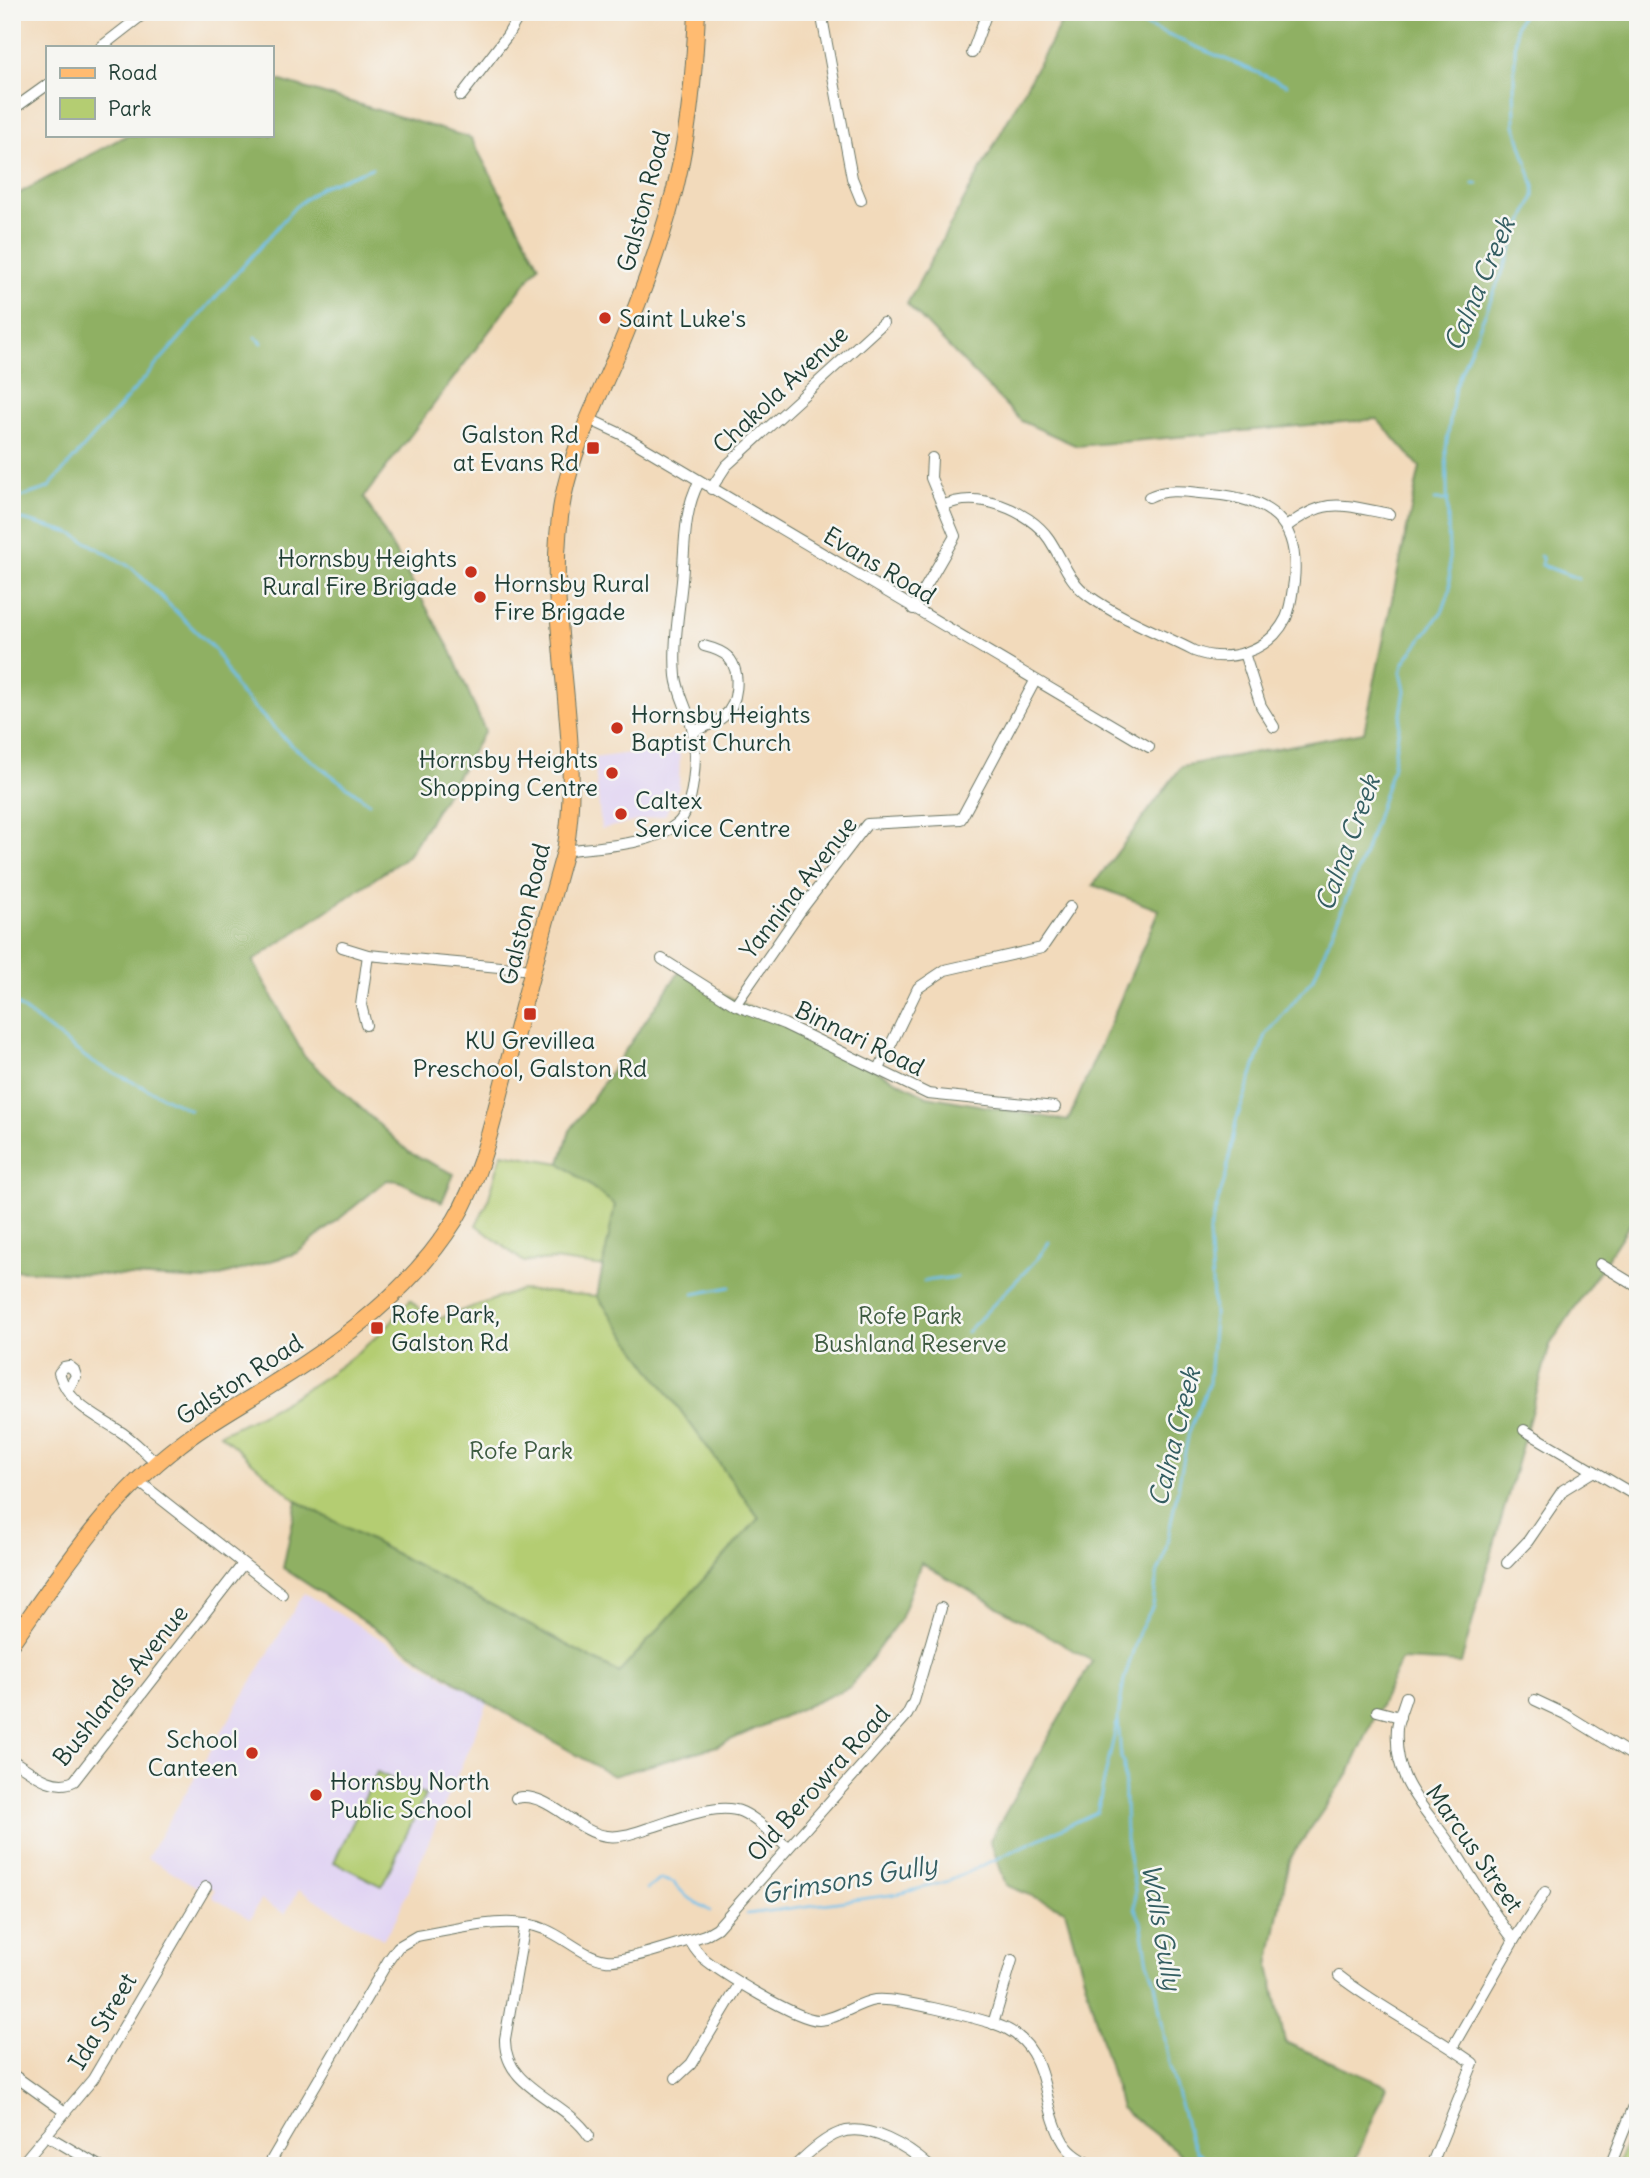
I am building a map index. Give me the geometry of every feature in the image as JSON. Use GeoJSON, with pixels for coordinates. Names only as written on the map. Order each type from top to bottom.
{"type":"FeatureCollection","features":[{"type":"Feature","properties":{"kind":"main road","name":"Galston Road"},"geometry":{"type":"LineString","coordinates":[[12,1642],[89,1534],[137,1480],[212,1421],[314,1358],[379,1309],[436,1246],[456,1217],[474,1178],[498,1101],[565,850],[571,816],[572,775],[558,580],[559,527],[572,460],[628,327],[669,212],[685,145],[695,58],[697,12]]}},
{"type":"Feature","properties":{"kind":"street"},"geometry":{"type":"LineString","coordinates":[[102,46],[146,12]]}},
{"type":"Feature","properties":{"kind":"street"},"geometry":{"type":"LineString","coordinates":[[461,96],[508,36],[520,12]]}},
{"type":"Feature","properties":{"kind":"street"},"geometry":{"type":"LineString","coordinates":[[821,12],[852,178],[861,201]]}},
{"type":"Feature","properties":{"kind":"street"},"geometry":{"type":"LineString","coordinates":[[981,12],[981,24]]}},
{"type":"Feature","properties":{"kind":"street"},"geometry":{"type":"LineString","coordinates":[[972,53],[987,12]]}},
{"type":"Feature","properties":{"kind":"street"},"geometry":{"type":"LineString","coordinates":[[12,110],[46,86]]}},
{"type":"Feature","properties":{"kind":"street","name":"Chakola Avenue"},"geometry":{"type":"LineString","coordinates":[[711,489],[726,466],[883,323]]}},
{"type":"Feature","properties":{"kind":"street","name":"Evans Road"},"geometry":{"type":"LineString","coordinates":[[589,419],[621,435],[1149,747]]}},
{"type":"Feature","properties":{"kind":"street"},"geometry":{"type":"LineString","coordinates":[[913,609],[954,540],[953,529],[931,478],[932,458]]}},
{"type":"Feature","properties":{"kind":"street"},"geometry":{"type":"LineString","coordinates":[[565,850],[620,845],[666,832],[680,821],[690,800],[694,770],[693,732],[676,679],[676,654],[689,508],[699,482]]}},
{"type":"Feature","properties":{"kind":"street"},"geometry":{"type":"LineString","coordinates":[[943,506],[967,500],[989,502],[1033,523],[1045,533],[1070,578],[1088,596],[1203,654],[1229,657],[1256,649],[1273,636],[1290,608],[1295,558],[1294,547],[1286,527],[1266,509],[1237,496],[1174,491],[1149,497]]}},
{"type":"Feature","properties":{"kind":"street"},"geometry":{"type":"LineString","coordinates":[[1286,527],[1307,512],[1325,505],[1342,505],[1389,514]]}},
{"type":"Feature","properties":{"kind":"street"},"geometry":{"type":"LineString","coordinates":[[693,732],[725,716],[737,693],[730,659],[717,650],[704,646]]}},
{"type":"Feature","properties":{"kind":"street"},"geometry":{"type":"LineString","coordinates":[[1244,653],[1261,706],[1274,727]]}},
{"type":"Feature","properties":{"kind":"street","name":"Yannina Avenue"},"geometry":{"type":"LineString","coordinates":[[735,1005],[801,910],[867,824],[961,820],[1035,681]]}},
{"type":"Feature","properties":{"kind":"street"},"geometry":{"type":"LineString","coordinates":[[879,1069],[918,988],[944,970],[1042,948],[1070,907]]}},
{"type":"Feature","properties":{"kind":"street"},"geometry":{"type":"LineString","coordinates":[[342,947],[368,955],[533,970]]}},
{"type":"Feature","properties":{"kind":"street"},"geometry":{"type":"LineString","coordinates":[[366,1025],[361,1005],[368,955]]}},
{"type":"Feature","properties":{"kind":"street","name":"Binnari Road"},"geometry":{"type":"LineString","coordinates":[[662,959],[735,1005],[784,1024],[928,1094],[1055,1107]]}},
{"type":"Feature","properties":{"kind":"street"},"geometry":{"type":"LineString","coordinates":[[1600,1264],[1638,1287]]}},
{"type":"Feature","properties":{"kind":"street"},"geometry":{"type":"LineString","coordinates":[[68,1389],[77,1403],[94,1417],[126,1435],[157,1463]]}},
{"type":"Feature","properties":{"kind":"street"},"geometry":{"type":"LineString","coordinates":[[1524,1430],[1638,1497]]}},
{"type":"Feature","properties":{"kind":"street"},"geometry":{"type":"LineString","coordinates":[[1507,1563],[1528,1541],[1563,1490],[1594,1471]]}},
{"type":"Feature","properties":{"kind":"street"},"geometry":{"type":"LineString","coordinates":[[137,1480],[282,1594]]}},
{"type":"Feature","properties":{"kind":"street","name":"Bushlands Avenue"},"geometry":{"type":"LineString","coordinates":[[12,1760],[53,1783],[65,1784],[74,1781],[243,1564]]}},
{"type":"Feature","properties":{"kind":"street","name":"Old Berowra Road"},"geometry":{"type":"LineString","coordinates":[[268,2166],[398,1947],[406,1940],[500,1923],[525,1924],[546,1929],[591,1955],[608,1961],[690,1940],[717,1928],[907,1715],[914,1701],[941,1608]]}},
{"type":"Feature","properties":{"kind":"street","name":"Marcus Street"},"geometry":{"type":"LineString","coordinates":[[1406,1697],[1397,1727],[1398,1759],[1410,1792],[1454,1850],[1491,1911],[1514,1940]]}},
{"type":"Feature","properties":{"kind":"street"},"geometry":{"type":"LineString","coordinates":[[1535,1700],[1567,1715],[1638,1759]]}},
{"type":"Feature","properties":{"kind":"street"},"geometry":{"type":"LineString","coordinates":[[1377,1711],[1400,1717]]}},
{"type":"Feature","properties":{"kind":"street"},"geometry":{"type":"LineString","coordinates":[[516,1798],[535,1798],[595,1833],[608,1837],[625,1835],[711,1810],[731,1809],[746,1814],[788,1848]]}},
{"type":"Feature","properties":{"kind":"street","name":"Ida Street"},"geometry":{"type":"LineString","coordinates":[[20,2166],[93,2079],[206,1887]]}},
{"type":"Feature","properties":{"kind":"street"},"geometry":{"type":"LineString","coordinates":[[1452,2048],[1545,1892]]}},
{"type":"Feature","properties":{"kind":"street"},"geometry":{"type":"LineString","coordinates":[[525,1924],[505,2039],[506,2057],[520,2079],[570,2114],[589,2136]]}},
{"type":"Feature","properties":{"kind":"street"},"geometry":{"type":"LineString","coordinates":[[690,1940],[703,1958],[740,1983],[800,2016],[830,2018],[863,2003],[890,2000],[993,2024],[1012,2031],[1034,2054],[1064,2142],[1074,2155],[1093,2166]]}},
{"type":"Feature","properties":{"kind":"street"},"geometry":{"type":"LineString","coordinates":[[993,2024],[1013,1960]]}},
{"type":"Feature","properties":{"kind":"street"},"geometry":{"type":"LineString","coordinates":[[1339,1976],[1367,1998],[1473,2063],[1431,2166]]}},
{"type":"Feature","properties":{"kind":"street"},"geometry":{"type":"LineString","coordinates":[[676,2078],[691,2064],[740,1983]]}},
{"type":"Feature","properties":{"kind":"street"},"geometry":{"type":"LineString","coordinates":[[12,2074],[65,2112]]}},
{"type":"Feature","properties":{"kind":"street"},"geometry":{"type":"LineString","coordinates":[[1610,2166],[1638,2096]]}},
{"type":"Feature","properties":{"kind":"street"},"geometry":{"type":"LineString","coordinates":[[795,2166],[826,2140],[847,2131],[877,2135],[898,2143],[929,2166]]}},
{"type":"Feature","properties":{"kind":"street"},"geometry":{"type":"LineString","coordinates":[[46,2135],[99,2166]]}},
{"type":"Feature","properties":{"kind":"shaded area"},"geometry":{"type":"Polygon","coordinates":[[[680,746],[679,787],[665,815],[601,829],[594,758],[680,746]]]}},
{"type":"Feature","properties":{"kind":"shaded area","name":"Hornsby North Public School"},"geometry":{"type":"Polygon","coordinates":[[[304,1593],[488,1703],[394,1923],[383,1939],[299,1890],[285,1914],[261,1900],[250,1919],[212,1897],[215,1889],[201,1885],[199,1888],[147,1858],[304,1593]]]}},
{"type":"Feature","properties":{"kind":"green space","name":"Rofe Park Bushland Reserve"},"geometry":{"type":"Polygon","coordinates":[[[1067,12],[1638,12],[1638,1212],[1550,1345],[1461,1663],[1401,1660],[1350,1771],[1289,1860],[1269,1966],[1285,2042],[1387,2086],[1353,2166],[1196,2166],[1121,2108],[1065,1910],[1006,1885],[990,1840],[1092,1661],[921,1563],[900,1619],[850,1687],[717,1746],[613,1776],[488,1703],[283,1568],[297,1501],[619,1673],[759,1518],[597,1296],[615,1205],[560,1163],[570,1131],[679,972],[927,1096],[1068,1121],[1159,910],[1093,885],[1182,766],[1364,732],[1420,467],[1377,419],[1077,446],[1021,421],[907,304],[1067,12]]]}},
{"type":"Feature","properties":{"kind":"green space"},"geometry":{"type":"Polygon","coordinates":[[[273,79],[471,138],[539,265],[364,497],[451,651],[485,731],[408,856],[253,961],[304,1056],[410,1153],[454,1174],[442,1202],[399,1181],[387,1180],[297,1253],[207,1280],[12,1270],[12,197],[125,136],[273,136],[273,79]]]}},
{"type":"Feature","properties":{"kind":"green space"},"geometry":{"type":"Polygon","coordinates":[[[570,1131],[615,1205],[604,1267],[554,1260],[524,1262],[476,1225],[487,1204],[502,1153],[560,1163],[570,1131]]]}},
{"type":"Feature","properties":{"kind":"green space","name":"Rofe Park"},"geometry":{"type":"Polygon","coordinates":[[[521,1290],[597,1296],[759,1518],[619,1673],[297,1501],[220,1434],[281,1403],[341,1365],[381,1332],[410,1300],[432,1321],[521,1290]]]}},
{"type":"Feature","properties":{"kind":"green space"},"geometry":{"type":"Polygon","coordinates":[[[377,1772],[425,1795],[382,1886],[334,1862],[377,1772]]]}},
{"type":"Feature","properties":{"kind":"green space"},"geometry":{"type":"Polygon","coordinates":[[[1638,2113],[1638,2166],[1617,2166],[1638,2113]]]}},
{"type":"Feature","properties":{"kind":"waterway"},"geometry":{"type":"LineString","coordinates":[[1113,12],[1287,85]]}},
{"type":"Feature","properties":{"kind":"waterway","name":"Calna Creek"},"geometry":{"type":"LineString","coordinates":[[1124,1680],[1139,1632],[1153,1606],[1157,1574],[1164,1558],[1189,1432],[1209,1383],[1214,1315],[1209,1232],[1226,1175],[1236,1121],[1266,1035],[1314,977],[1365,853],[1392,770],[1405,690],[1401,672],[1404,662],[1443,610],[1450,590],[1446,449],[1455,386],[1534,196],[1534,186],[1515,125],[1516,25],[1524,12]]}},
{"type":"Feature","properties":{"kind":"waterway"},"geometry":{"type":"LineString","coordinates":[[12,500],[48,488],[295,207],[321,187],[372,168]]}},
{"type":"Feature","properties":{"kind":"waterway"},"geometry":{"type":"LineString","coordinates":[[1473,184],[1478,184]]}},
{"type":"Feature","properties":{"kind":"waterway"},"geometry":{"type":"LineString","coordinates":[[1634,316],[1638,318]]}},
{"type":"Feature","properties":{"kind":"waterway"},"geometry":{"type":"LineString","coordinates":[[259,340],[262,343]]}},
{"type":"Feature","properties":{"kind":"waterway"},"geometry":{"type":"LineString","coordinates":[[1434,500],[1448,500]]}},
{"type":"Feature","properties":{"kind":"waterway"},"geometry":{"type":"LineString","coordinates":[[12,517],[71,533],[132,568],[215,650],[238,691],[291,745],[369,803]]}},
{"type":"Feature","properties":{"kind":"waterway"},"geometry":{"type":"LineString","coordinates":[[1540,556],[1542,565],[1579,579]]}},
{"type":"Feature","properties":{"kind":"waterway"},"geometry":{"type":"LineString","coordinates":[[12,1001],[92,1062],[190,1110]]}},
{"type":"Feature","properties":{"kind":"waterway"},"geometry":{"type":"LineString","coordinates":[[967,1332],[1038,1258],[1049,1242]]}},
{"type":"Feature","properties":{"kind":"waterway"},"geometry":{"type":"LineString","coordinates":[[924,1281],[957,1277]]}},
{"type":"Feature","properties":{"kind":"waterway"},"geometry":{"type":"LineString","coordinates":[[694,1294],[730,1287]]}},
{"type":"Feature","properties":{"kind":"waterway","name":"Walls Gully"},"geometry":{"type":"LineString","coordinates":[[1124,1680],[1118,1718],[1121,1758],[1124,1762],[1126,1839],[1135,1890],[1135,1908],[1141,1921],[1169,2063],[1189,2136],[1197,2151],[1216,2166]]}},
{"type":"Feature","properties":{"kind":"waterway","name":"Grimsons Gully"},"geometry":{"type":"LineString","coordinates":[[747,1914],[898,1894],[949,1881],[1097,1812],[1117,1723]]}},
{"type":"Feature","properties":{"kind":"waterway"},"geometry":{"type":"LineString","coordinates":[[647,1889],[661,1879],[674,1883],[686,1896],[710,1911]]}},
{"type":"Feature","properties":{"kind":"place","name":"Saint Luke's"},"geometry":{"type":"Point","coordinates":[605,318]}},
{"type":"Feature","properties":{"kind":"place","name":"Galston Rd at Evans Rd"},"geometry":{"type":"Point","coordinates":[593,448]}},
{"type":"Feature","properties":{"kind":"place","name":"Hornsby Heights Rural Fire Brigade"},"geometry":{"type":"Point","coordinates":[471,572]}},
{"type":"Feature","properties":{"kind":"place","name":"Hornsby Rural Fire Brigade"},"geometry":{"type":"Point","coordinates":[480,597]}},
{"type":"Feature","properties":{"kind":"place","name":"Hornsby Heights Baptist Church"},"geometry":{"type":"Point","coordinates":[617,728]}},
{"type":"Feature","properties":{"kind":"place","name":"Hornsby Heights Shopping Centre"},"geometry":{"type":"Point","coordinates":[612,773]}},
{"type":"Feature","properties":{"kind":"place","name":"Caltex Service Centre"},"geometry":{"type":"Point","coordinates":[621,814]}},
{"type":"Feature","properties":{"kind":"place","name":"KU Grevillea Preschool, Galston Rd"},"geometry":{"type":"Point","coordinates":[530,1014]}},
{"type":"Feature","properties":{"kind":"place","name":"Rofe Park, Galston Rd"},"geometry":{"type":"Point","coordinates":[377,1328]}},
{"type":"Feature","properties":{"kind":"place","name":"School Canteen"},"geometry":{"type":"Point","coordinates":[252,1753]}},
{"type":"Feature","properties":{"kind":"place","name":"Hornsby North Public School"},"geometry":{"type":"Point","coordinates":[316,1795]}}]}
